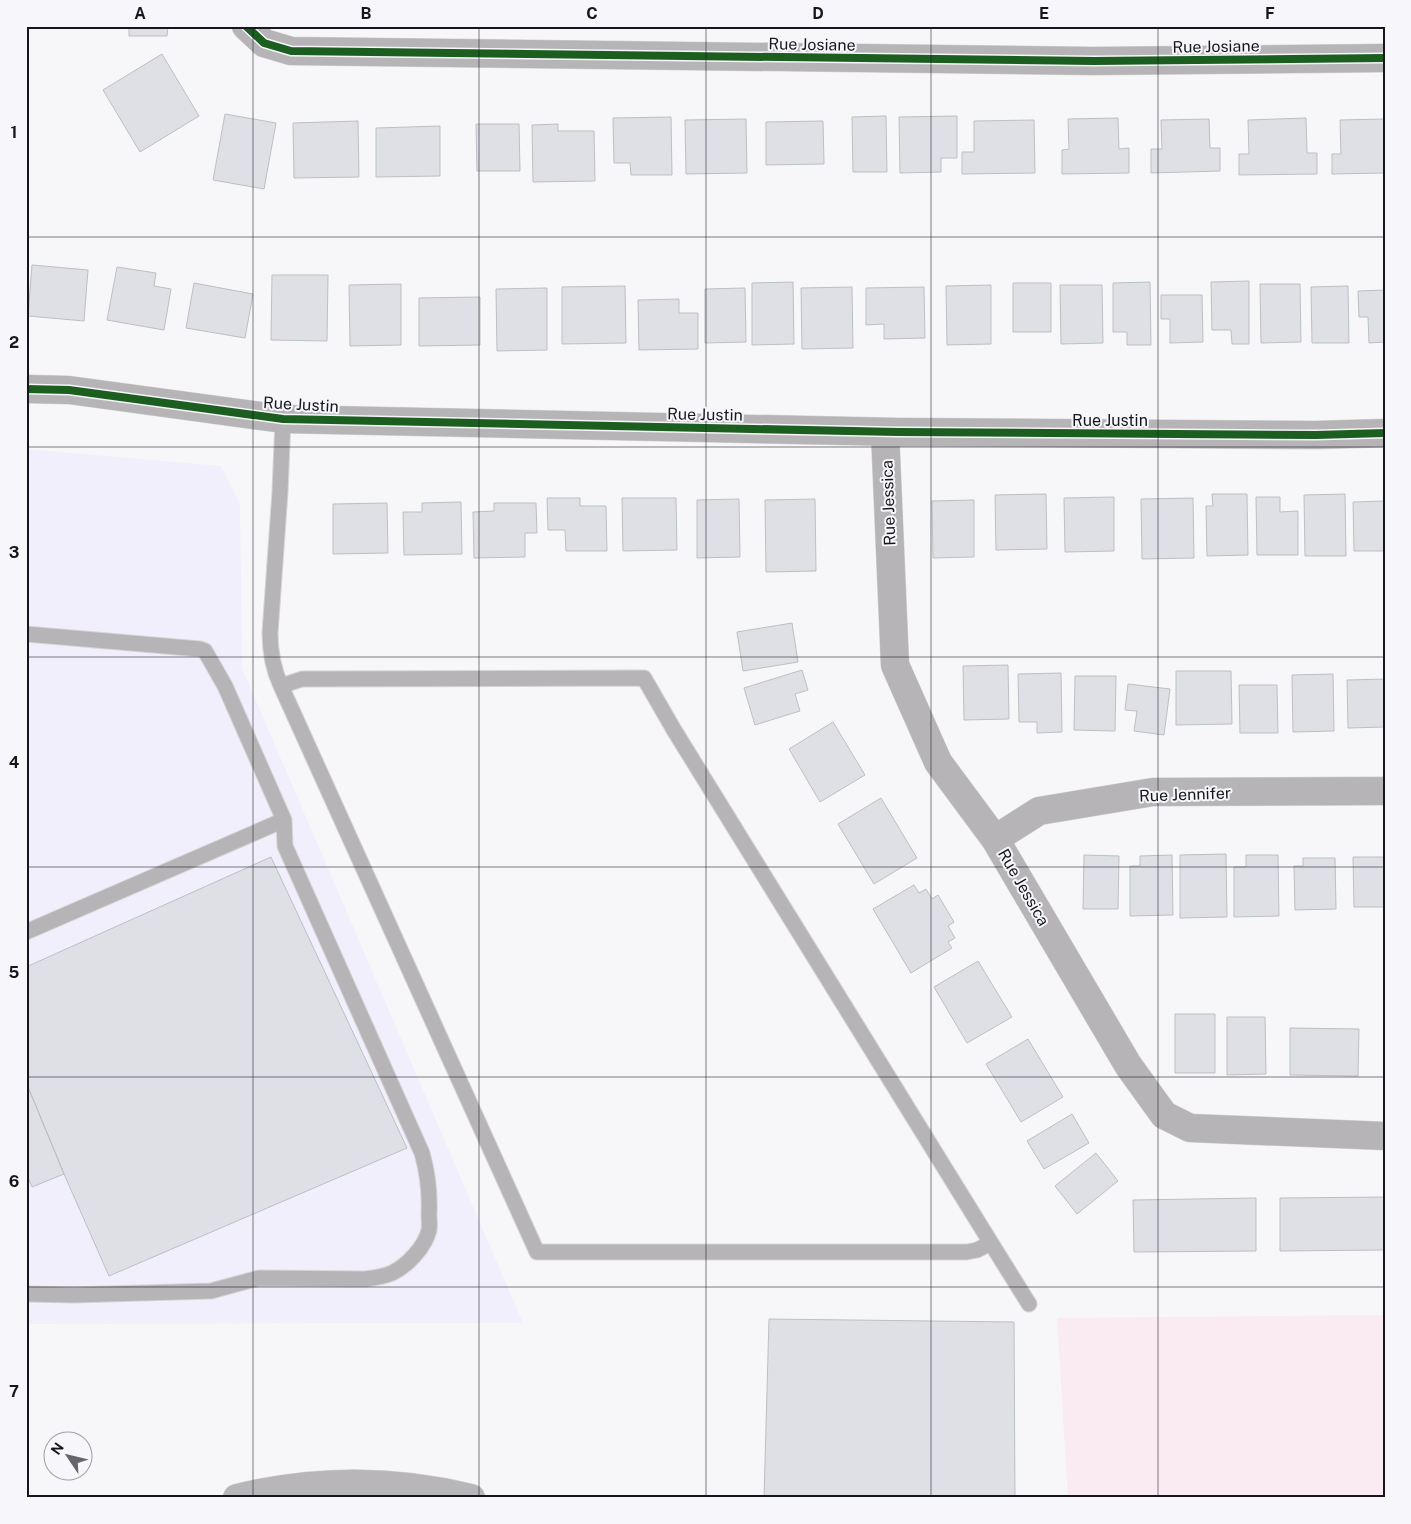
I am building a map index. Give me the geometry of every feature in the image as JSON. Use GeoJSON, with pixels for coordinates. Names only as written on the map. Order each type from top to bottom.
{"type":"FeatureCollection","features":[{"type":"Feature","properties":{"kind":"main road"},"geometry":{"type":"LineString","coordinates":[[238,1498],[313,1485],[361,1483],[393,1484],[424,1488],[471,1498]]}},
{"type":"Feature","properties":{"kind":"street","name":"Rue Josiane"},"geometry":{"type":"LineString","coordinates":[[246,26],[264,43],[291,52],[1094,61],[1385,58]]}},
{"type":"Feature","properties":{"kind":"street","name":"Rue Justin"},"geometry":{"type":"LineString","coordinates":[[26,389],[68,390],[283,418],[885,432],[1316,435],[1385,433]]}},
{"type":"Feature","properties":{"kind":"street","name":"Rue Jessica"},"geometry":{"type":"LineString","coordinates":[[885,432],[895,665],[938,762],[995,839],[1128,1065],[1164,1115],[1190,1128],[1385,1136]]}},
{"type":"Feature","properties":{"kind":"street","name":"Rue Jennifer"},"geometry":{"type":"LineString","coordinates":[[995,839],[1039,811],[1153,792],[1385,790]]}},
{"type":"Feature","properties":{"kind":"lane"},"geometry":{"type":"LineString","coordinates":[[283,418],[270,633],[272,663],[537,1252],[967,1252],[977,1250],[991,1243]]}},
{"type":"Feature","properties":{"kind":"lane"},"geometry":{"type":"LineString","coordinates":[[26,634],[200,649],[205,651],[225,686],[284,820],[285,846],[422,1153],[427,1170],[430,1196],[429,1230],[424,1242],[403,1266],[392,1273],[380,1277],[259,1278],[211,1291],[74,1295],[26,1294]]}},
{"type":"Feature","properties":{"kind":"lane"},"geometry":{"type":"LineString","coordinates":[[281,686],[302,679],[644,678],[679,738],[1029,1304]]}},
{"type":"Feature","properties":{"kind":"lane"},"geometry":{"type":"LineString","coordinates":[[26,932],[284,820]]}},
{"type":"Feature","properties":{"kind":"shaded area"},"geometry":{"type":"Polygon","coordinates":[[[26,449],[221,466],[240,504],[242,668],[523,1323],[26,1324],[26,449]]]}},
{"type":"Feature","properties":{"kind":"shaded area"},"geometry":{"type":"Polygon","coordinates":[[[1385,1315],[1385,1498],[1068,1498],[1057,1318],[1385,1315]]]}},
{"type":"Feature","properties":{"kind":"building"},"geometry":{"type":"Polygon","coordinates":[[[129,26],[168,26],[167,36],[129,36],[129,26]]]}},
{"type":"Feature","properties":{"kind":"building"},"geometry":{"type":"Polygon","coordinates":[[[162,54],[199,116],[140,152],[103,90],[162,54]]]}},
{"type":"Feature","properties":{"kind":"building"},"geometry":{"type":"Polygon","coordinates":[[[225,114],[276,123],[264,189],[213,180],[225,114]]]}},
{"type":"Feature","properties":{"kind":"building"},"geometry":{"type":"Polygon","coordinates":[[[886,116],[887,172],[853,172],[852,117],[886,116]]]}},
{"type":"Feature","properties":{"kind":"building"},"geometry":{"type":"Polygon","coordinates":[[[957,116],[957,158],[941,158],[941,172],[900,173],[899,117],[957,116]]]}},
{"type":"Feature","properties":{"kind":"building"},"geometry":{"type":"Polygon","coordinates":[[[671,117],[672,175],[631,175],[630,163],[614,163],[613,118],[671,117]]]}},
{"type":"Feature","properties":{"kind":"building"},"geometry":{"type":"Polygon","coordinates":[[[1118,118],[1119,149],[1129,148],[1129,173],[1062,174],[1062,150],[1069,149],[1068,119],[1118,118]]]}},
{"type":"Feature","properties":{"kind":"building"},"geometry":{"type":"Polygon","coordinates":[[[1306,118],[1307,153],[1317,153],[1317,174],[1239,175],[1239,154],[1249,154],[1248,120],[1306,118]]]}},
{"type":"Feature","properties":{"kind":"building"},"geometry":{"type":"Polygon","coordinates":[[[746,119],[747,173],[686,174],[685,120],[746,119]]]}},
{"type":"Feature","properties":{"kind":"building"},"geometry":{"type":"Polygon","coordinates":[[[1209,119],[1210,148],[1220,148],[1220,171],[1151,173],[1151,149],[1162,149],[1161,120],[1209,119]]]}},
{"type":"Feature","properties":{"kind":"building"},"geometry":{"type":"Polygon","coordinates":[[[1385,119],[1385,173],[1332,174],[1332,154],[1341,154],[1340,120],[1385,119]]]}},
{"type":"Feature","properties":{"kind":"building"},"geometry":{"type":"Polygon","coordinates":[[[1034,120],[1035,173],[962,174],[962,152],[974,152],[974,121],[1034,120]]]}},
{"type":"Feature","properties":{"kind":"building"},"geometry":{"type":"Polygon","coordinates":[[[358,121],[359,177],[294,178],[293,123],[358,121]]]}},
{"type":"Feature","properties":{"kind":"building"},"geometry":{"type":"Polygon","coordinates":[[[823,121],[824,164],[766,165],[766,122],[823,121]]]}},
{"type":"Feature","properties":{"kind":"building"},"geometry":{"type":"Polygon","coordinates":[[[476,124],[519,124],[520,171],[477,171],[476,124]]]}},
{"type":"Feature","properties":{"kind":"building"},"geometry":{"type":"Polygon","coordinates":[[[558,124],[558,131],[594,131],[595,181],[533,182],[532,125],[558,124]]]}},
{"type":"Feature","properties":{"kind":"building"},"geometry":{"type":"Polygon","coordinates":[[[440,126],[440,176],[376,177],[376,128],[440,126]]]}},
{"type":"Feature","properties":{"kind":"building"},"geometry":{"type":"Polygon","coordinates":[[[32,265],[88,270],[84,321],[28,316],[32,265]]]}},
{"type":"Feature","properties":{"kind":"building"},"geometry":{"type":"Polygon","coordinates":[[[117,267],[156,273],[154,286],[171,289],[164,330],[107,320],[117,267]]]}},
{"type":"Feature","properties":{"kind":"building"},"geometry":{"type":"Polygon","coordinates":[[[272,275],[328,275],[327,341],[271,340],[272,275]]]}},
{"type":"Feature","properties":{"kind":"building"},"geometry":{"type":"Polygon","coordinates":[[[1249,281],[1249,344],[1232,344],[1231,330],[1212,330],[1211,282],[1249,281]]]}},
{"type":"Feature","properties":{"kind":"building"},"geometry":{"type":"Polygon","coordinates":[[[793,282],[794,344],[752,345],[752,283],[793,282]]]}},
{"type":"Feature","properties":{"kind":"building"},"geometry":{"type":"Polygon","coordinates":[[[1150,282],[1151,345],[1127,345],[1127,332],[1113,332],[1113,283],[1150,282]]]}},
{"type":"Feature","properties":{"kind":"building"},"geometry":{"type":"Polygon","coordinates":[[[194,283],[253,294],[245,338],[186,328],[194,283]]]}},
{"type":"Feature","properties":{"kind":"building"},"geometry":{"type":"Polygon","coordinates":[[[1013,283],[1051,283],[1051,332],[1013,332],[1013,283]]]}},
{"type":"Feature","properties":{"kind":"building"},"geometry":{"type":"Polygon","coordinates":[[[401,284],[401,345],[350,346],[349,285],[401,284]]]}},
{"type":"Feature","properties":{"kind":"building"},"geometry":{"type":"Polygon","coordinates":[[[1260,284],[1300,284],[1301,342],[1261,343],[1260,284]]]}},
{"type":"Feature","properties":{"kind":"building"},"geometry":{"type":"Polygon","coordinates":[[[991,285],[991,344],[947,345],[946,286],[991,285]]]}},
{"type":"Feature","properties":{"kind":"building"},"geometry":{"type":"Polygon","coordinates":[[[1060,285],[1102,285],[1103,343],[1061,344],[1060,285]]]}},
{"type":"Feature","properties":{"kind":"building"},"geometry":{"type":"Polygon","coordinates":[[[625,286],[626,343],[562,344],[562,287],[625,286]]]}},
{"type":"Feature","properties":{"kind":"building"},"geometry":{"type":"Polygon","coordinates":[[[1348,286],[1349,343],[1312,343],[1311,287],[1348,286]]]}},
{"type":"Feature","properties":{"kind":"building"},"geometry":{"type":"Polygon","coordinates":[[[852,287],[853,348],[802,349],[801,288],[852,287]]]}},
{"type":"Feature","properties":{"kind":"building"},"geometry":{"type":"Polygon","coordinates":[[[924,287],[925,338],[884,339],[884,324],[866,325],[866,288],[924,287]]]}},
{"type":"Feature","properties":{"kind":"building"},"geometry":{"type":"Polygon","coordinates":[[[547,288],[547,350],[497,351],[496,289],[547,288]]]}},
{"type":"Feature","properties":{"kind":"building"},"geometry":{"type":"Polygon","coordinates":[[[745,288],[746,342],[705,343],[705,289],[745,288]]]}},
{"type":"Feature","properties":{"kind":"building"},"geometry":{"type":"Polygon","coordinates":[[[1385,290],[1385,342],[1369,343],[1368,317],[1359,317],[1358,291],[1385,290]]]}},
{"type":"Feature","properties":{"kind":"building"},"geometry":{"type":"Polygon","coordinates":[[[1161,295],[1202,295],[1203,342],[1170,343],[1170,319],[1161,319],[1161,295]]]}},
{"type":"Feature","properties":{"kind":"building"},"geometry":{"type":"Polygon","coordinates":[[[480,297],[480,345],[419,346],[419,298],[480,297]]]}},
{"type":"Feature","properties":{"kind":"building"},"geometry":{"type":"Polygon","coordinates":[[[679,299],[679,313],[698,313],[698,349],[639,350],[638,300],[679,299]]]}},
{"type":"Feature","properties":{"kind":"building"},"geometry":{"type":"Polygon","coordinates":[[[1046,494],[1047,549],[996,550],[995,495],[1046,494]]]}},
{"type":"Feature","properties":{"kind":"building"},"geometry":{"type":"Polygon","coordinates":[[[1212,494],[1247,494],[1248,555],[1207,556],[1206,506],[1213,506],[1212,494]]]}},
{"type":"Feature","properties":{"kind":"building"},"geometry":{"type":"Polygon","coordinates":[[[1345,494],[1346,556],[1305,556],[1304,495],[1345,494]]]}},
{"type":"Feature","properties":{"kind":"building"},"geometry":{"type":"Polygon","coordinates":[[[1114,497],[1114,551],[1065,552],[1064,498],[1114,497]]]}},
{"type":"Feature","properties":{"kind":"building"},"geometry":{"type":"Polygon","coordinates":[[[1256,497],[1280,497],[1280,512],[1298,511],[1298,555],[1257,555],[1256,497]]]}},
{"type":"Feature","properties":{"kind":"building"},"geometry":{"type":"Polygon","coordinates":[[[547,498],[580,498],[580,506],[606,506],[607,551],[566,551],[565,530],[548,530],[547,498]]]}},
{"type":"Feature","properties":{"kind":"building"},"geometry":{"type":"Polygon","coordinates":[[[622,498],[676,498],[677,550],[623,551],[622,498]]]}},
{"type":"Feature","properties":{"kind":"building"},"geometry":{"type":"Polygon","coordinates":[[[1193,498],[1194,558],[1142,559],[1141,499],[1193,498]]]}},
{"type":"Feature","properties":{"kind":"building"},"geometry":{"type":"Polygon","coordinates":[[[739,499],[740,557],[697,558],[697,500],[739,499]]]}},
{"type":"Feature","properties":{"kind":"building"},"geometry":{"type":"Polygon","coordinates":[[[815,499],[816,571],[766,572],[765,500],[815,499]]]}},
{"type":"Feature","properties":{"kind":"building"},"geometry":{"type":"Polygon","coordinates":[[[974,500],[974,557],[933,558],[932,501],[974,500]]]}},
{"type":"Feature","properties":{"kind":"building"},"geometry":{"type":"Polygon","coordinates":[[[1385,501],[1385,551],[1354,551],[1353,502],[1385,501]]]}},
{"type":"Feature","properties":{"kind":"building"},"geometry":{"type":"Polygon","coordinates":[[[461,502],[462,554],[404,555],[403,512],[422,512],[422,503],[461,502]]]}},
{"type":"Feature","properties":{"kind":"building"},"geometry":{"type":"Polygon","coordinates":[[[387,503],[388,553],[333,554],[333,504],[387,503]]]}},
{"type":"Feature","properties":{"kind":"building"},"geometry":{"type":"Polygon","coordinates":[[[494,503],[536,503],[537,533],[525,533],[525,557],[474,558],[473,512],[494,511],[494,503]]]}},
{"type":"Feature","properties":{"kind":"building"},"geometry":{"type":"Polygon","coordinates":[[[792,623],[798,662],[743,671],[737,632],[792,623]]]}},
{"type":"Feature","properties":{"kind":"building"},"geometry":{"type":"Polygon","coordinates":[[[1008,665],[1009,719],[964,720],[963,666],[1008,665]]]}},
{"type":"Feature","properties":{"kind":"building"},"geometry":{"type":"Polygon","coordinates":[[[802,670],[808,690],[795,694],[800,711],[755,725],[744,688],[802,670]]]}},
{"type":"Feature","properties":{"kind":"building"},"geometry":{"type":"Polygon","coordinates":[[[1176,671],[1231,671],[1232,724],[1176,725],[1176,671]]]}},
{"type":"Feature","properties":{"kind":"building"},"geometry":{"type":"Polygon","coordinates":[[[1061,673],[1062,732],[1037,733],[1037,722],[1019,722],[1018,674],[1061,673]]]}},
{"type":"Feature","properties":{"kind":"building"},"geometry":{"type":"Polygon","coordinates":[[[1333,674],[1334,731],[1293,732],[1292,675],[1333,674]]]}},
{"type":"Feature","properties":{"kind":"building"},"geometry":{"type":"Polygon","coordinates":[[[1075,676],[1116,676],[1115,731],[1074,730],[1075,676]]]}},
{"type":"Feature","properties":{"kind":"building"},"geometry":{"type":"Polygon","coordinates":[[[1385,679],[1385,727],[1348,728],[1347,680],[1385,679]]]}},
{"type":"Feature","properties":{"kind":"building"},"geometry":{"type":"Polygon","coordinates":[[[1128,684],[1170,689],[1164,735],[1134,731],[1137,711],[1125,710],[1128,684]]]}},
{"type":"Feature","properties":{"kind":"building"},"geometry":{"type":"Polygon","coordinates":[[[1239,685],[1277,685],[1278,733],[1240,733],[1239,685]]]}},
{"type":"Feature","properties":{"kind":"building"},"geometry":{"type":"Polygon","coordinates":[[[833,722],[865,775],[820,802],[789,749],[833,722]]]}},
{"type":"Feature","properties":{"kind":"building"},"geometry":{"type":"Polygon","coordinates":[[[881,798],[917,858],[874,884],[838,824],[881,798]]]}},
{"type":"Feature","properties":{"kind":"building"},"geometry":{"type":"Polygon","coordinates":[[[1226,854],[1227,917],[1180,918],[1180,855],[1226,854]]]}},
{"type":"Feature","properties":{"kind":"building"},"geometry":{"type":"Polygon","coordinates":[[[1084,855],[1119,856],[1118,909],[1083,909],[1084,855]]]}},
{"type":"Feature","properties":{"kind":"building"},"geometry":{"type":"Polygon","coordinates":[[[1172,855],[1173,915],[1130,916],[1130,866],[1140,866],[1140,856],[1172,855]]]}},
{"type":"Feature","properties":{"kind":"building"},"geometry":{"type":"Polygon","coordinates":[[[1246,855],[1278,855],[1279,916],[1234,917],[1234,867],[1246,867],[1246,855]]]}},
{"type":"Feature","properties":{"kind":"building"},"geometry":{"type":"Polygon","coordinates":[[[271,857],[407,1148],[109,1276],[26,1082],[26,967],[271,857]]]}},
{"type":"Feature","properties":{"kind":"building"},"geometry":{"type":"Polygon","coordinates":[[[1353,857],[1385,857],[1385,907],[1354,907],[1353,857]]]}},
{"type":"Feature","properties":{"kind":"building"},"geometry":{"type":"Polygon","coordinates":[[[1303,858],[1335,858],[1336,909],[1295,910],[1294,866],[1303,866],[1303,858]]]}},
{"type":"Feature","properties":{"kind":"building"},"geometry":{"type":"Polygon","coordinates":[[[914,885],[919,893],[926,889],[932,899],[938,895],[954,922],[948,926],[955,938],[948,942],[952,948],[911,973],[873,909],[914,885]]]}},
{"type":"Feature","properties":{"kind":"building"},"geometry":{"type":"Polygon","coordinates":[[[978,961],[1012,1017],[967,1043],[934,987],[978,961]]]}},
{"type":"Feature","properties":{"kind":"building"},"geometry":{"type":"Polygon","coordinates":[[[1175,1014],[1215,1014],[1215,1073],[1175,1073],[1175,1014]]]}},
{"type":"Feature","properties":{"kind":"building"},"geometry":{"type":"Polygon","coordinates":[[[1227,1017],[1265,1017],[1266,1074],[1227,1075],[1227,1017]]]}},
{"type":"Feature","properties":{"kind":"building"},"geometry":{"type":"Polygon","coordinates":[[[1290,1028],[1359,1029],[1358,1076],[1290,1075],[1290,1028]]]}},
{"type":"Feature","properties":{"kind":"building"},"geometry":{"type":"Polygon","coordinates":[[[1028,1039],[1063,1097],[1021,1122],[986,1064],[1028,1039]]]}},
{"type":"Feature","properties":{"kind":"building"},"geometry":{"type":"Polygon","coordinates":[[[26,1082],[64,1174],[32,1187],[26,1173],[26,1082]]]}},
{"type":"Feature","properties":{"kind":"building"},"geometry":{"type":"Polygon","coordinates":[[[1072,1114],[1089,1143],[1044,1169],[1027,1141],[1072,1114]]]}},
{"type":"Feature","properties":{"kind":"building"},"geometry":{"type":"Polygon","coordinates":[[[1096,1153],[1118,1181],[1077,1214],[1055,1186],[1096,1153]]]}},
{"type":"Feature","properties":{"kind":"building"},"geometry":{"type":"Polygon","coordinates":[[[1385,1197],[1385,1250],[1280,1251],[1280,1198],[1385,1197]]]}},
{"type":"Feature","properties":{"kind":"building"},"geometry":{"type":"Polygon","coordinates":[[[1256,1198],[1256,1251],[1134,1252],[1133,1200],[1256,1198]]]}},
{"type":"Feature","properties":{"kind":"building"},"geometry":{"type":"Polygon","coordinates":[[[769,1319],[1014,1322],[1015,1498],[764,1498],[769,1319]]]}},
{"type":"Feature","properties":{"kind":"cycle path"},"geometry":{"type":"LineString","coordinates":[[246,26],[264,43],[291,51],[1094,61],[1385,58]]}},
{"type":"Feature","properties":{"kind":"cycle path"},"geometry":{"type":"LineString","coordinates":[[26,389],[69,390],[283,419],[898,432],[1316,435],[1385,433]]}}]}
